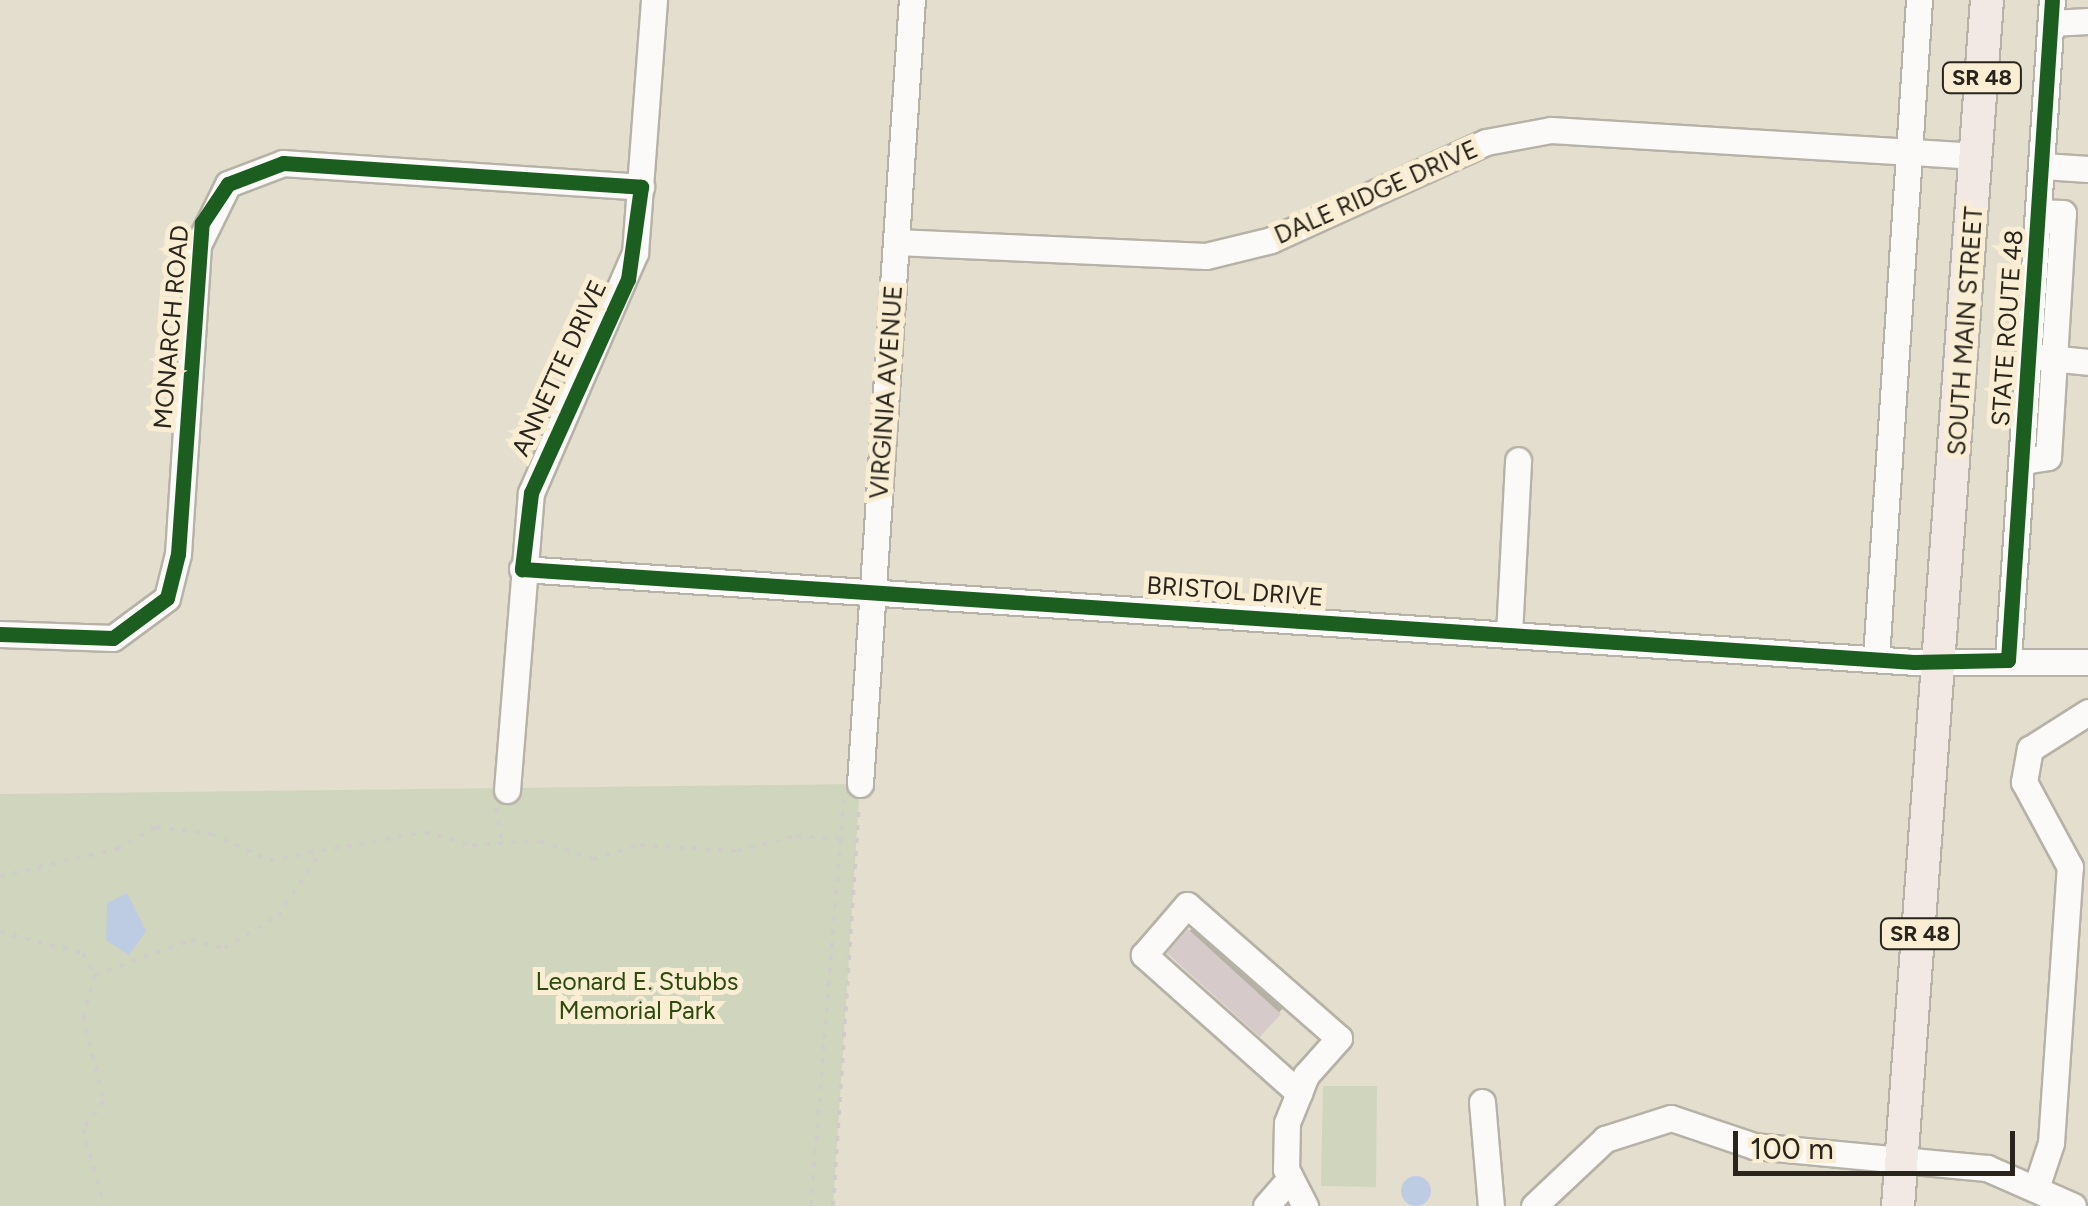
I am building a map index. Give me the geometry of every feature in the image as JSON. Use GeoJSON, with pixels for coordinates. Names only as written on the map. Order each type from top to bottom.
{"type":"FeatureCollection","features":[{"type":"Feature","properties":{"kind":"main road","name":"SOUTH MAIN STREET"},"geometry":{"type":"LineString","coordinates":[[1943,661],[1987,0]]}},
{"type":"Feature","properties":{"kind":"main road","name":"SR 48"},"geometry":{"type":"LineString","coordinates":[[1898,1206],[1943,661]]}},
{"type":"Feature","properties":{"kind":"street","name":"ANNETTE DRIVE"},"geometry":{"type":"LineString","coordinates":[[507,790],[522,569],[539,469],[628,278],[642,187],[654,0]]}},
{"type":"Feature","properties":{"kind":"street","name":"VIRGINIA AVENUE"},"geometry":{"type":"LineString","coordinates":[[852,786],[874,592],[912,0]]}},
{"type":"Feature","properties":{"kind":"street"},"geometry":{"type":"LineString","coordinates":[[1876,658],[1919,0]]}},
{"type":"Feature","properties":{"kind":"street"},"geometry":{"type":"LineString","coordinates":[[2052,11],[2088,21]]}},
{"type":"Feature","properties":{"kind":"street","name":"STATE ROUTE 48"},"geometry":{"type":"LineString","coordinates":[[2008,660],[2023,460],[2042,357],[2040,212],[2052,11]]}},
{"type":"Feature","properties":{"kind":"street","name":"DALE RIDGE DRIVE"},"geometry":{"type":"LineString","coordinates":[[896,242],[1206,256],[1271,240],[1486,142],[1551,130],[1977,156]]}},
{"type":"Feature","properties":{"kind":"street","name":"MONARCH ROAD"},"geometry":{"type":"LineString","coordinates":[[0,634],[113,638],[166,598],[178,554],[198,245],[228,184],[283,163],[642,187]]}},
{"type":"Feature","properties":{"kind":"street"},"geometry":{"type":"LineString","coordinates":[[2043,166],[2088,169]]}},
{"type":"Feature","properties":{"kind":"street"},"geometry":{"type":"LineString","coordinates":[[2042,357],[2088,362]]}},
{"type":"Feature","properties":{"kind":"street"},"geometry":{"type":"LineString","coordinates":[[1508,634],[1518,460]]}},
{"type":"Feature","properties":{"kind":"street","name":"BRISTOL DRIVE"},"geometry":{"type":"LineString","coordinates":[[522,569],[1876,658],[2088,662]]}},
{"type":"Feature","properties":{"kind":"street"},"geometry":{"type":"LineString","coordinates":[[2038,1185],[2051,1144],[2070,867],[2024,782],[2030,750],[2088,712]]}},
{"type":"Feature","properties":{"kind":"street"},"geometry":{"type":"LineString","coordinates":[[1299,1093],[1144,956],[1187,904],[1339,1038],[1299,1093],[1287,1123],[1290,1178],[1305,1206]]}},
{"type":"Feature","properties":{"kind":"street"},"geometry":{"type":"LineString","coordinates":[[1482,1102],[1491,1206]]}},
{"type":"Feature","properties":{"kind":"street"},"geometry":{"type":"LineString","coordinates":[[1534,1206],[1605,1139],[1671,1118],[1754,1146],[1987,1168],[2038,1185],[2072,1206]]}},
{"type":"Feature","properties":{"kind":"street"},"geometry":{"type":"LineString","coordinates":[[1266,1206],[1290,1178]]}},
{"type":"Feature","properties":{"kind":"path"},"geometry":{"type":"LineString","coordinates":[[811,1206],[840,838],[852,786]]}},
{"type":"Feature","properties":{"kind":"path"},"geometry":{"type":"LineString","coordinates":[[834,1206],[852,786]]}},
{"type":"Feature","properties":{"kind":"path"},"geometry":{"type":"LineString","coordinates":[[502,843],[496,792],[507,790]]}},
{"type":"Feature","properties":{"kind":"path"},"geometry":{"type":"LineString","coordinates":[[0,876],[117,848],[156,827],[232,840],[257,858],[317,858],[425,832],[502,843],[540,841],[593,860],[640,846],[737,851],[796,836],[840,838]]}},
{"type":"Feature","properties":{"kind":"path"},"geometry":{"type":"LineString","coordinates":[[95,975],[191,940],[234,944],[278,916],[317,858]]}},
{"type":"Feature","properties":{"kind":"path"},"geometry":{"type":"LineString","coordinates":[[0,932],[83,953],[95,975],[83,1016],[104,1100],[83,1129],[104,1206]]}},
{"type":"Feature","properties":{"kind":"green space","name":"Leonard E. Stubbs Memorial Park"},"geometry":{"type":"Polygon","coordinates":[[[860,784],[833,1206],[0,1206],[0,794],[860,784]]]}},
{"type":"Feature","properties":{"kind":"green space"},"geometry":{"type":"Polygon","coordinates":[[[1323,1086],[1377,1086],[1376,1187],[1321,1186],[1323,1086]]]}},
{"type":"Feature","properties":{"kind":"water"},"geometry":{"type":"Polygon","coordinates":[[[127,893],[146,931],[129,955],[106,940],[107,903],[127,893]]]}},
{"type":"Feature","properties":{"kind":"water"},"geometry":{"type":"Polygon","coordinates":[[[1416,1176],[1430,1185],[1431,1191],[1422,1205],[1416,1206],[1402,1197],[1401,1191],[1410,1177],[1416,1176]]]}},
{"type":"Feature","properties":{"kind":"building"},"geometry":{"type":"Polygon","coordinates":[[[1188,929],[1281,1014],[1260,1037],[1167,953],[1188,929]]]}},
{"type":"Feature","properties":{"kind":"cycle path"},"geometry":{"type":"LineString","coordinates":[[0,634],[113,638],[167,598],[178,554],[202,223],[228,184],[283,163],[641,187],[628,279],[531,493],[522,569],[1914,662],[2008,660],[2052,0]]}}]}
